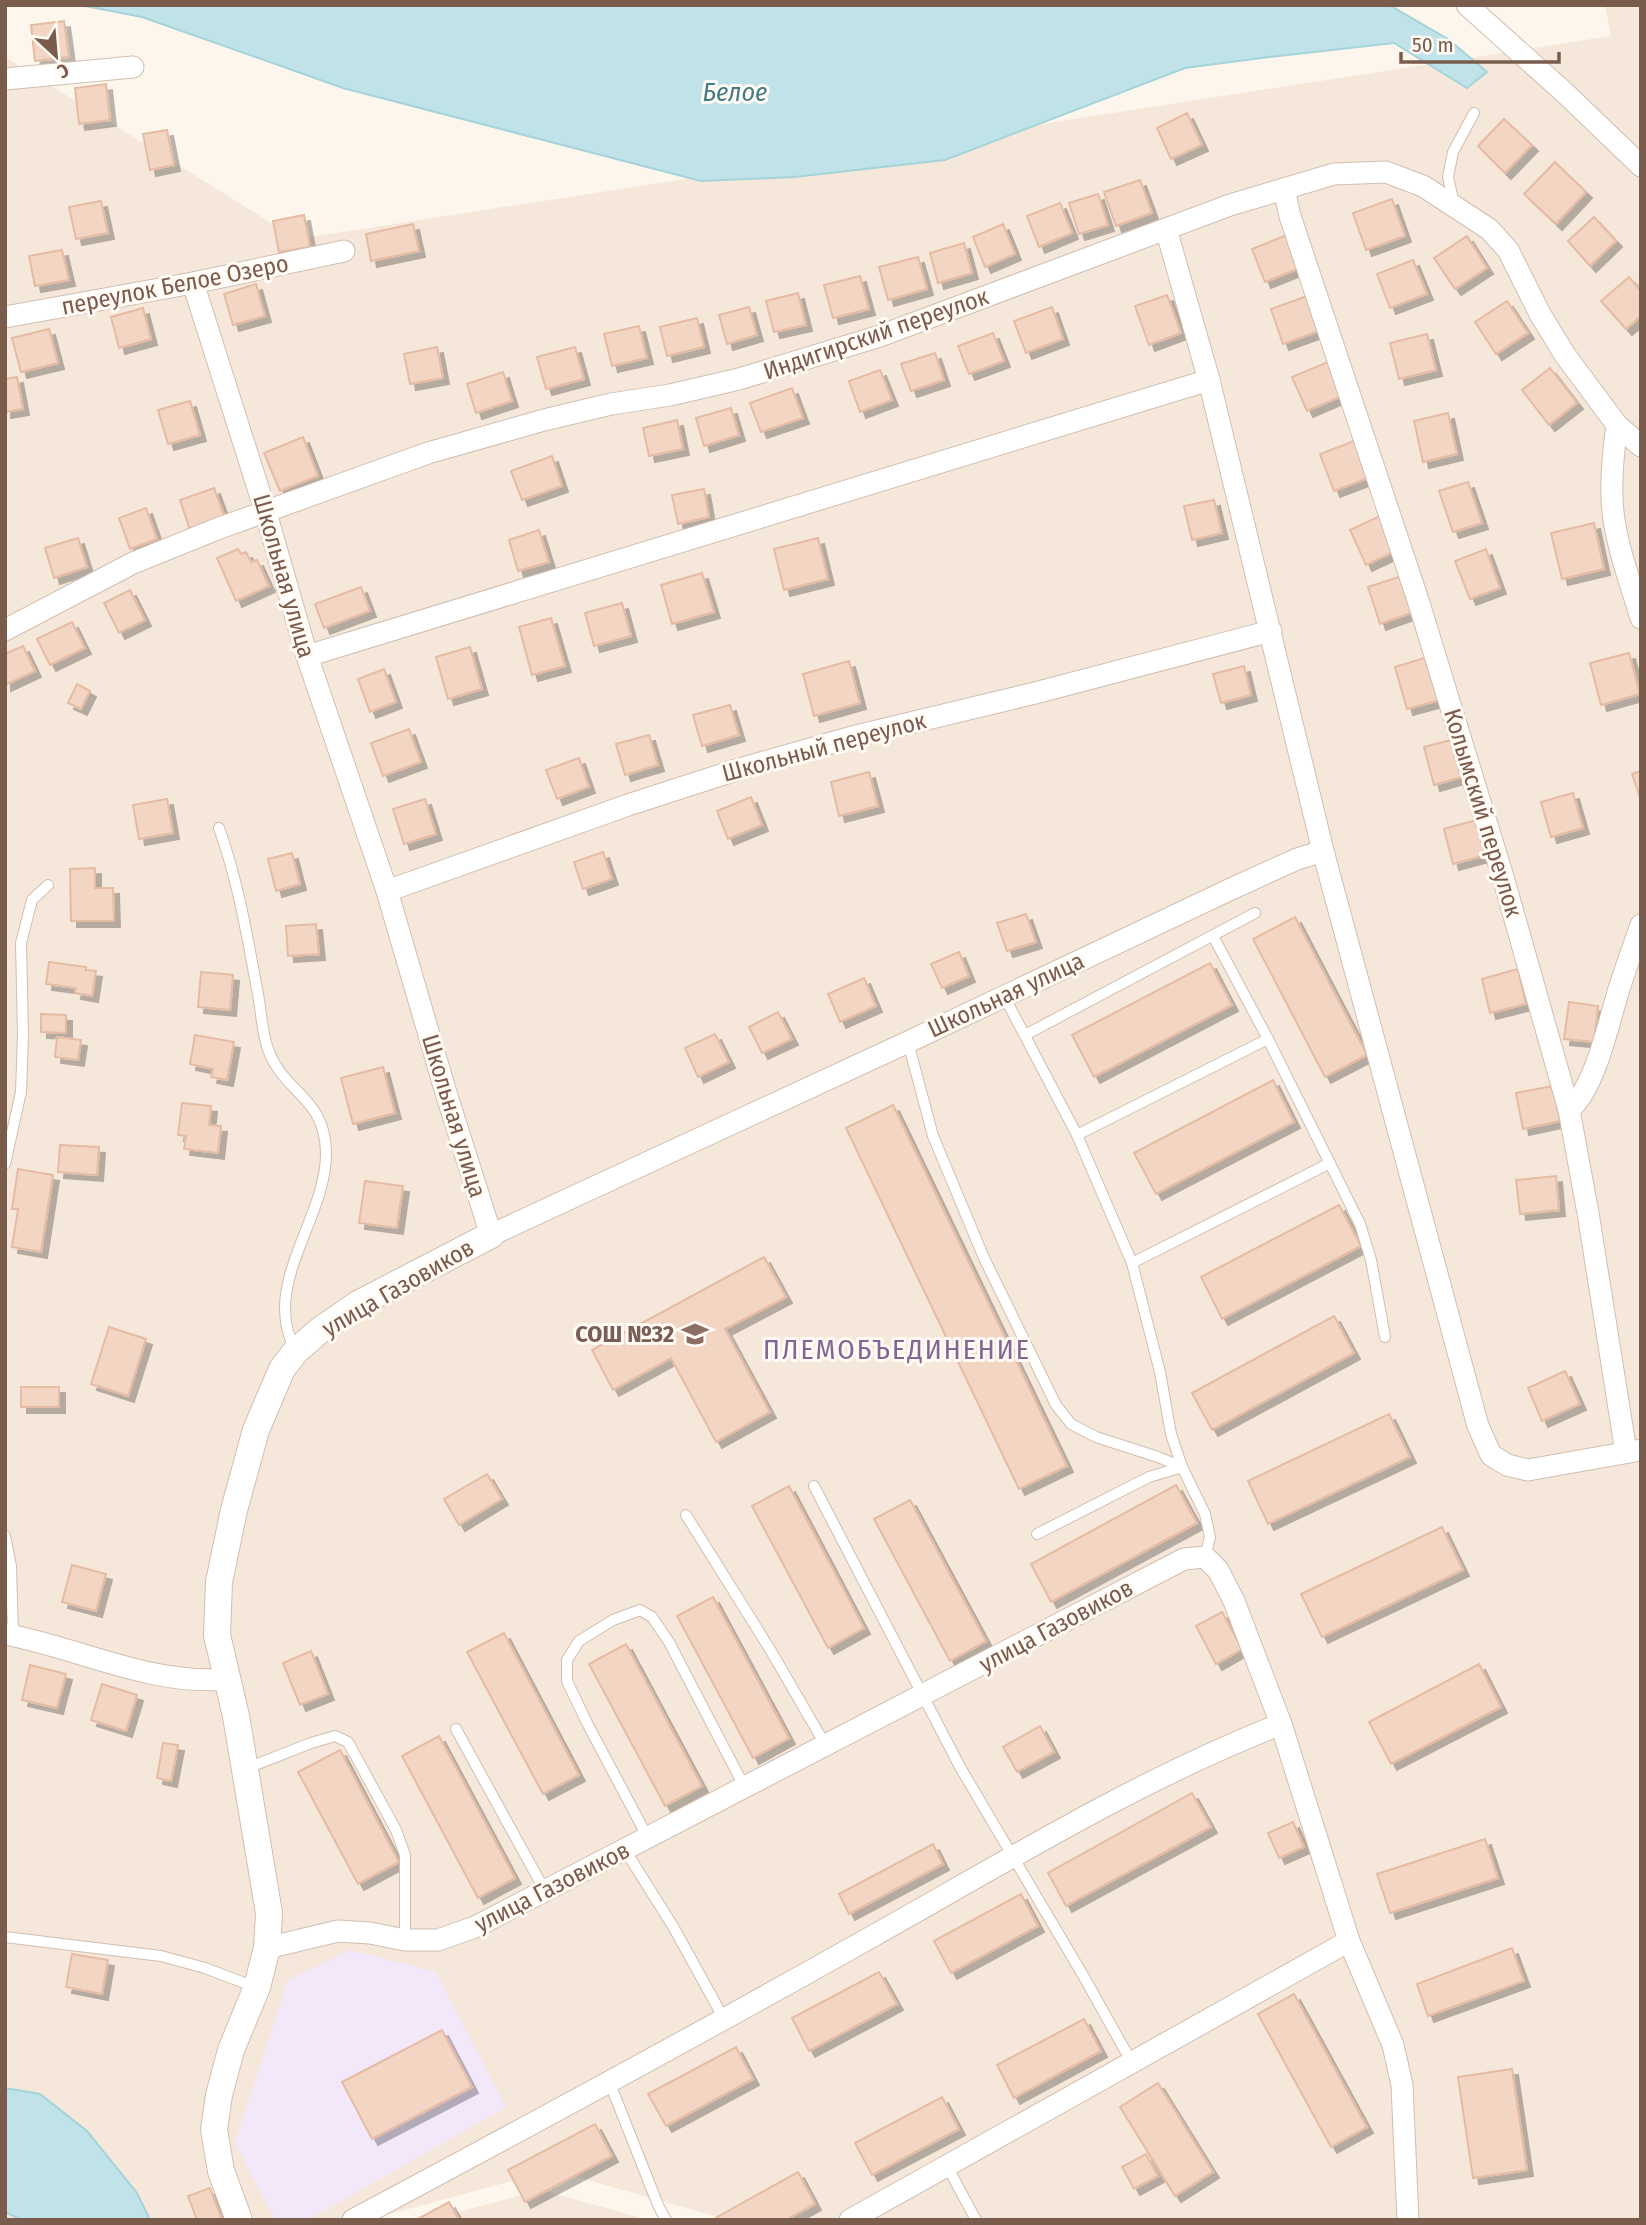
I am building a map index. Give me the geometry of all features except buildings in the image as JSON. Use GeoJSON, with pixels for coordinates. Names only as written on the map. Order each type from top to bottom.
{"type":"FeatureCollection","features":[{"type":"Feature","properties":{"kind":"street"},"geometry":{"type":"LineString","coordinates":[[1467,5],[1641,166]]}},
{"type":"Feature","properties":{"kind":"street"},"geometry":{"type":"LineString","coordinates":[[5,79],[133,67]]}},
{"type":"Feature","properties":{"kind":"street","name":"Индигирский переулок"},"geometry":{"type":"LineString","coordinates":[[5,631],[133,563],[217,529],[428,453],[611,404],[670,395],[739,379],[880,336],[1230,205],[1334,174],[1386,172],[1423,186],[1489,229],[1508,250],[1553,337],[1617,425],[1641,446]]}},
{"type":"Feature","properties":{"kind":"street","name":"Колымский переулок"},"geometry":{"type":"LineString","coordinates":[[1284,189],[1290,216],[1422,613],[1503,877],[1569,1110],[1633,1451]]}},
{"type":"Feature","properties":{"kind":"street"},"geometry":{"type":"LineString","coordinates":[[1166,229],[1209,380],[1323,851],[1478,1426],[1491,1455],[1507,1465],[1528,1470],[1633,1451]]}},
{"type":"Feature","properties":{"kind":"street","name":"переулок Белое Озеро"},"geometry":{"type":"LineString","coordinates":[[5,317],[192,283],[344,251]]}},
{"type":"Feature","properties":{"kind":"street","name":"Школьная улица"},"geometry":{"type":"LineString","coordinates":[[192,283],[266,513],[307,656],[387,891],[491,1235],[1242,884],[1297,859],[1323,851]]}},
{"type":"Feature","properties":{"kind":"street"},"geometry":{"type":"LineString","coordinates":[[307,656],[1209,380]]}},
{"type":"Feature","properties":{"kind":"street"},"geometry":{"type":"LineString","coordinates":[[1617,425],[1613,450],[1613,512],[1641,618]]}},
{"type":"Feature","properties":{"kind":"street","name":"Школьный переулок"},"geometry":{"type":"LineString","coordinates":[[387,891],[736,769],[1271,631]]}},
{"type":"Feature","properties":{"kind":"street"},"geometry":{"type":"LineString","coordinates":[[1569,1110],[1578,1103],[1604,1042],[1641,925]]}},
{"type":"Feature","properties":{"kind":"street","name":"улица Газовиков"},"geometry":{"type":"LineString","coordinates":[[239,2220],[220,2171],[214,2130],[219,2095],[231,2050],[257,1987],[267,1948],[269,1913],[245,1769],[217,1635],[219,1582],[232,1522],[256,1430],[282,1369],[296,1351],[358,1304],[491,1235]]}},
{"type":"Feature","properties":{"kind":"street"},"geometry":{"type":"LineString","coordinates":[[1205,1557],[1219,1570],[1234,1601],[1281,1724],[1349,1941],[1393,2045],[1402,2085],[1408,2220]]}},
{"type":"Feature","properties":{"kind":"street","name":"улица Газовиков"},"geometry":{"type":"LineString","coordinates":[[267,1948],[338,1931],[370,1933],[405,1940],[438,1940],[475,1927],[1184,1559],[1205,1557]]}},
{"type":"Feature","properties":{"kind":"street"},"geometry":{"type":"LineString","coordinates":[[9,1634],[118,1665],[181,1678],[228,1679]]}},
{"type":"Feature","properties":{"kind":"street"},"geometry":{"type":"LineString","coordinates":[[353,2220],[724,2019],[1013,1856],[1176,1769],[1281,1724]]}},
{"type":"Feature","properties":{"kind":"street"},"geometry":{"type":"LineString","coordinates":[[850,2220],[1349,1941]]}},
{"type":"Feature","properties":{"kind":"lane"},"geometry":{"type":"LineString","coordinates":[[1454,204],[1448,177],[1453,152],[1474,113]]}},
{"type":"Feature","properties":{"kind":"lane"},"geometry":{"type":"LineString","coordinates":[[219,828],[239,894],[269,1053],[285,1077],[310,1103],[323,1125],[326,1153],[321,1189],[289,1279],[285,1310],[288,1336],[296,1351]]}},
{"type":"Feature","properties":{"kind":"lane"},"geometry":{"type":"LineString","coordinates":[[5,1164],[21,1093],[21,943],[32,900],[48,885]]}},
{"type":"Feature","properties":{"kind":"lane"},"geometry":{"type":"LineString","coordinates":[[1025,1035],[1255,913]]}},
{"type":"Feature","properties":{"kind":"lane"},"geometry":{"type":"LineString","coordinates":[[1213,936],[1268,1039],[1360,1224],[1371,1260],[1385,1337]]}},
{"type":"Feature","properties":{"kind":"lane"},"geometry":{"type":"LineString","coordinates":[[1004,996],[1077,1135],[1132,1263],[1160,1372],[1171,1434],[1182,1467],[1205,1514],[1210,1537],[1205,1557]]}},
{"type":"Feature","properties":{"kind":"lane"},"geometry":{"type":"LineString","coordinates":[[1077,1135],[1268,1039]]}},
{"type":"Feature","properties":{"kind":"lane"},"geometry":{"type":"LineString","coordinates":[[908,1042],[933,1136],[984,1258],[1056,1405],[1071,1424],[1096,1437],[1182,1467]]}},
{"type":"Feature","properties":{"kind":"lane"},"geometry":{"type":"LineString","coordinates":[[1132,1263],[1330,1163]]}},
{"type":"Feature","properties":{"kind":"lane"},"geometry":{"type":"LineString","coordinates":[[1037,1534],[1149,1477],[1182,1467]]}},
{"type":"Feature","properties":{"kind":"lane"},"geometry":{"type":"LineString","coordinates":[[814,1486],[960,1767],[1131,2061]]}},
{"type":"Feature","properties":{"kind":"lane"},"geometry":{"type":"LineString","coordinates":[[686,1515],[771,1651],[826,1746]]}},
{"type":"Feature","properties":{"kind":"lane"},"geometry":{"type":"LineString","coordinates":[[5,1536],[11,1566],[9,1634]]}},
{"type":"Feature","properties":{"kind":"lane"},"geometry":{"type":"LineString","coordinates":[[648,1839],[567,1682],[567,1660],[579,1642],[613,1620],[640,1610],[652,1617],[669,1643],[745,1788]]}},
{"type":"Feature","properties":{"kind":"lane"},"geometry":{"type":"LineString","coordinates":[[456,1729],[545,1891]]}},
{"type":"Feature","properties":{"kind":"lane"},"geometry":{"type":"LineString","coordinates":[[245,1769],[335,1736],[348,1742],[396,1830],[405,1854],[405,1940]]}},
{"type":"Feature","properties":{"kind":"lane"},"geometry":{"type":"LineString","coordinates":[[625,1850],[674,1928],[724,2019]]}},
{"type":"Feature","properties":{"kind":"lane"},"geometry":{"type":"LineString","coordinates":[[5,1937],[161,1956],[205,1968],[257,1987]]}},
{"type":"Feature","properties":{"kind":"lane"},"geometry":{"type":"LineString","coordinates":[[609,2081],[666,2220]]}},
{"type":"Feature","properties":{"kind":"lane"},"geometry":{"type":"LineString","coordinates":[[947,2166],[976,2220]]}},
{"type":"Feature","properties":{"kind":"shaded area"},"geometry":{"type":"Polygon","coordinates":[[[1605,5],[1641,5],[1641,2220],[729,2220],[552,2170],[368,2220],[5,2220],[5,57],[297,239],[1611,36],[1605,5]]]}},
{"type":"Feature","properties":{"kind":"shaded area"},"geometry":{"type":"Polygon","coordinates":[[[350,1950],[436,1972],[506,2107],[308,2220],[275,2220],[235,2143],[288,1980],[350,1950]]]}},
{"type":"Feature","properties":{"kind":"shaded area"},"geometry":{"type":"Polygon","coordinates":[[[541,2190],[649,2220],[429,2220],[541,2190]]]}},
{"type":"Feature","properties":{"kind":"water","name":"Белое"},"geometry":{"type":"Polygon","coordinates":[[[80,5],[1389,5],[1448,39],[1487,72],[1467,88],[1394,43],[1185,68],[945,160],[794,177],[701,181],[343,88],[142,17],[80,5]]]}},
{"type":"Feature","properties":{"kind":"water"},"geometry":{"type":"Polygon","coordinates":[[[5,2088],[40,2094],[87,2131],[137,2193],[150,2220],[22,2220],[5,2212],[5,2088]]]}},
{"type":"Feature","properties":{"kind":"place","name":"СОШ №32"},"geometry":{"type":"Point","coordinates":[695,1334]}},
{"type":"Feature","properties":{"kind":"district","name":"ПЛЕМОБЪЕДИНЕНИЕ"},"geometry":{"type":"Point","coordinates":[897,1349]}}]}
